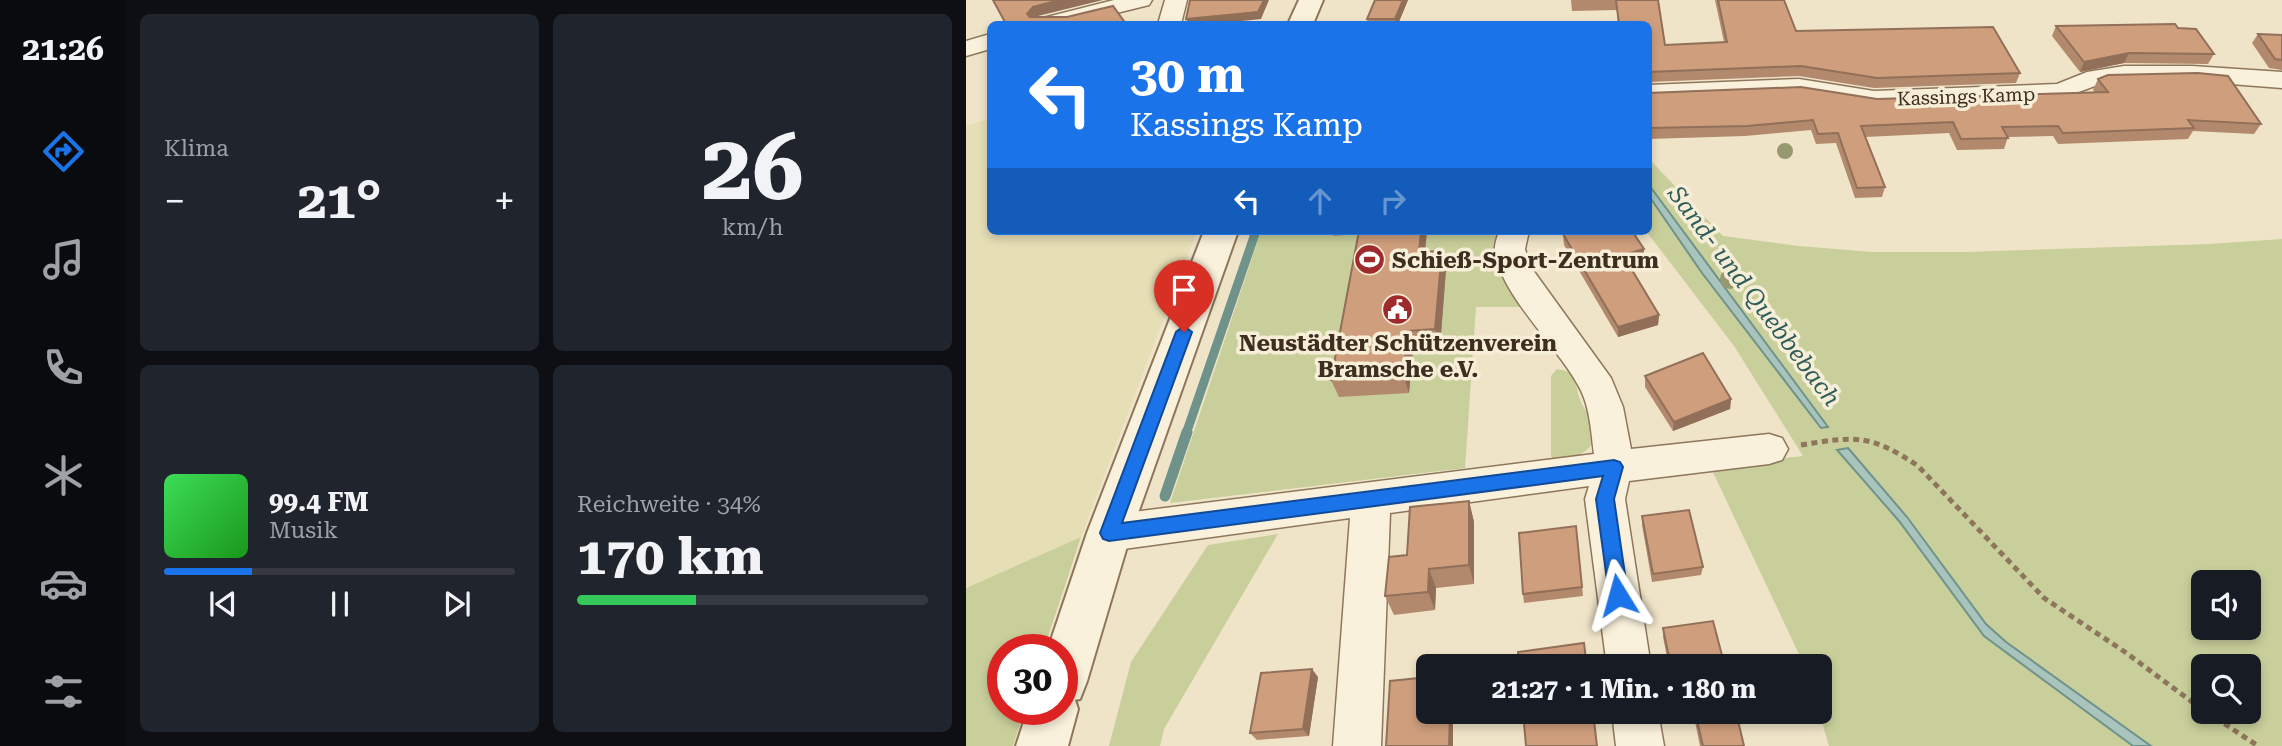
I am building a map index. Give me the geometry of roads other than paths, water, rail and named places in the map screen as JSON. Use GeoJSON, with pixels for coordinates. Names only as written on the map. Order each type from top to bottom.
{"type":"FeatureCollection","features":[{"type":"Feature","properties":{"kind":"street"},"geometry":{"type":"LineString","coordinates":[[1060,21],[1140,0]]}},
{"type":"Feature","properties":{"kind":"street"},"geometry":{"type":"LineString","coordinates":[[1171,21],[1176,0]]}},
{"type":"Feature","properties":{"kind":"street"},"geometry":{"type":"LineString","coordinates":[[1302,21],[1311,0]]}},
{"type":"Feature","properties":{"kind":"street"},"geometry":{"type":"LineString","coordinates":[[966,49],[987,42]]}},
{"type":"Feature","properties":{"kind":"street","name":"Kassings Kamp"},"geometry":{"type":"LineString","coordinates":[[1652,93],[1799,87],[1821,88],[1852,98],[1874,99],[2057,92],[2077,88],[2091,79],[2114,75],[2282,80]]}},
{"type":"Feature","properties":{"kind":"street"},"geometry":{"type":"LineString","coordinates":[[1077,634],[1109,533],[1220,235]]}},
{"type":"Feature","properties":{"kind":"street"},"geometry":{"type":"LineString","coordinates":[[1513,235],[1510,251],[1513,261],[1533,295],[1587,368],[1607,414],[1614,467],[1605,499],[1627,654]]}},
{"type":"Feature","properties":{"kind":"street"},"geometry":{"type":"LineString","coordinates":[[1109,533],[1371,497],[1769,449]]}},
{"type":"Feature","properties":{"kind":"street"},"geometry":{"type":"LineString","coordinates":[[1357,746],[1371,497]]}},
{"type":"Feature","properties":{"kind":"street"},"geometry":{"type":"LineString","coordinates":[[1637,724],[1640,746]]}},
{"type":"Feature","properties":{"kind":"street"},"geometry":{"type":"LineString","coordinates":[[1042,746],[1048,725]]}},
{"type":"Feature","properties":{"kind":"water"},"geometry":{"type":"Polygon","coordinates":[[[1652,189],[1828,427],[1821,428],[1702,273],[1652,200],[1652,189]]]}},
{"type":"Feature","properties":{"kind":"water"},"geometry":{"type":"Polygon","coordinates":[[[1848,448],[1907,517],[1986,624],[2006,642],[2151,746],[2133,746],[1984,636],[1899,521],[1837,450],[1848,448]]]}},
{"type":"Feature","properties":{"kind":"waterway"},"geometry":{"type":"LineString","coordinates":[[1186,434],[1255,235]]}},
{"type":"Feature","properties":{"kind":"waterway"},"geometry":{"type":"LineString","coordinates":[[1165,496],[1187,432]]}},
{"type":"Feature","properties":{"kind":"place","name":"Schieß-Sport-Zentrum"},"geometry":{"type":"Point","coordinates":[1369,260]}},
{"type":"Feature","properties":{"kind":"place","name":"Neustädter Schützenverein Bramsche e.V."},"geometry":{"type":"Point","coordinates":[1398,309]}},
{"type":"Feature","properties":{"kind":"water label","name":"Sand- und Quebbebach"},"geometry":{"type":"Point","coordinates":[1754,296]}}]}
